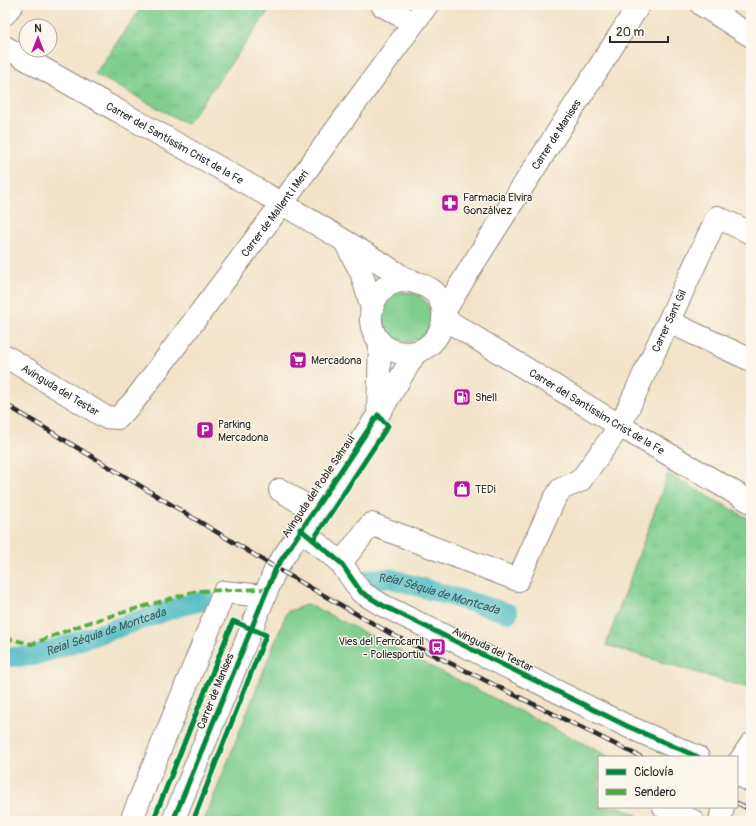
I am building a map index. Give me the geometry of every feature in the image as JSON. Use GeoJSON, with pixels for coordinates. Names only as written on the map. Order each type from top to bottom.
{"type":"FeatureCollection","features":[{"type":"Feature","properties":{"kind":"street"},"geometry":{"type":"LineString","coordinates":[[5,14],[12,5]]}},
{"type":"Feature","properties":{"kind":"street"},"geometry":{"type":"LineString","coordinates":[[382,5],[413,23]]}},
{"type":"Feature","properties":{"kind":"street","name":"Carrer de Mallent i Meri"},"geometry":{"type":"LineString","coordinates":[[118,418],[140,405],[281,205],[427,5]]}},
{"type":"Feature","properties":{"kind":"street","name":"Carrer de Manises"},"geometry":{"type":"LineString","coordinates":[[444,315],[473,264],[639,5]]}},
{"type":"Feature","properties":{"kind":"street"},"geometry":{"type":"LineString","coordinates":[[702,5],[751,36]]}},
{"type":"Feature","properties":{"kind":"street","name":"Carrer del Santíssim Crist de la Fe"},"geometry":{"type":"LineString","coordinates":[[5,47],[344,240],[406,280]]}},
{"type":"Feature","properties":{"kind":"street","name":"Carrer Sant Gil"},"geometry":{"type":"LineString","coordinates":[[341,563],[371,524],[518,580],[554,500],[561,489],[580,481],[620,426],[717,217],[751,233]]}},
{"type":"Feature","properties":{"kind":"street"},"geometry":{"type":"LineString","coordinates":[[344,240],[361,272],[371,305],[370,325],[380,342],[397,352],[416,352],[434,342],[443,324],[444,315],[439,298],[428,286],[406,280],[385,286],[371,305]]}},
{"type":"Feature","properties":{"kind":"street","name":"Carrer de Manises"},"geometry":{"type":"LineString","coordinates":[[428,286],[451,278],[473,264]]}},
{"type":"Feature","properties":{"kind":"street","name":"Carrer del Santíssim Crist de la Fe"},"geometry":{"type":"LineString","coordinates":[[444,315],[620,426],[751,502]]}},
{"type":"Feature","properties":{"kind":"street"},"geometry":{"type":"LineString","coordinates":[[669,322],[751,360]]}},
{"type":"Feature","properties":{"kind":"street"},"geometry":{"type":"LineString","coordinates":[[378,414],[380,342]]}},
{"type":"Feature","properties":{"kind":"street","name":"Avinguda del Poble Sahrauí"},"geometry":{"type":"LineString","coordinates":[[276,568],[300,529],[378,414],[416,352]]}},
{"type":"Feature","properties":{"kind":"street","name":"Avinguda del Testar"},"geometry":{"type":"LineString","coordinates":[[5,356],[106,417],[118,418]]}},
{"type":"Feature","properties":{"kind":"street"},"geometry":{"type":"LineString","coordinates":[[280,490],[313,510]]}},
{"type":"Feature","properties":{"kind":"street","name":"Avinguda del Testar"},"geometry":{"type":"LineString","coordinates":[[300,529],[341,563],[362,592],[382,605],[627,726],[696,756]]}},
{"type":"Feature","properties":{"kind":"street","name":"Carrer de Manises"},"geometry":{"type":"LineString","coordinates":[[173,821],[276,568]]}},
{"type":"Feature","properties":{"kind":"street"},"geometry":{"type":"LineString","coordinates":[[131,821],[224,592],[264,596]]}},
{"type":"Feature","properties":{"kind":"street"},"geometry":{"type":"LineString","coordinates":[[738,764],[751,744]]}},
{"type":"Feature","properties":{"kind":"street"},"geometry":{"type":"LineString","coordinates":[[738,774],[751,781]]}},
{"type":"Feature","properties":{"kind":"street"},"geometry":{"type":"LineString","coordinates":[[666,808],[693,821]]}},
{"type":"Feature","properties":{"kind":"street"},"geometry":{"type":"LineString","coordinates":[[720,821],[724,808]]}},
{"type":"Feature","properties":{"kind":"green space"},"geometry":{"type":"Polygon","coordinates":[[[143,5],[273,5],[187,124],[95,74],[143,5]]]}},
{"type":"Feature","properties":{"kind":"green space"},"geometry":{"type":"Polygon","coordinates":[[[406,292],[420,296],[427,303],[431,317],[427,331],[420,338],[406,342],[392,338],[385,331],[381,317],[385,303],[392,296],[406,292]]]}},
{"type":"Feature","properties":{"kind":"green space"},"geometry":{"type":"Polygon","coordinates":[[[668,474],[751,520],[751,689],[606,645],[668,474]]]}},
{"type":"Feature","properties":{"kind":"green space"},"geometry":{"type":"Polygon","coordinates":[[[308,604],[608,756],[598,756],[598,808],[622,808],[649,821],[204,821],[287,612],[308,604]]]}},
{"type":"Feature","properties":{"kind":"waterway","name":"Reial Séquia de Montcada"},"geometry":{"type":"LineString","coordinates":[[369,579],[389,578],[508,613]]}},
{"type":"Feature","properties":{"kind":"waterway","name":"Reial Séquia de Montcada"},"geometry":{"type":"LineString","coordinates":[[5,655],[12,657],[34,656],[181,606],[206,600]]}},
{"type":"Feature","properties":{"kind":"railway"},"geometry":{"type":"LineString","coordinates":[[5,404],[276,568],[395,636],[639,756]]}},
{"type":"Feature","properties":{"kind":"railway"},"geometry":{"type":"LineString","coordinates":[[738,804],[751,810]]}},
{"type":"Feature","properties":{"kind":"marked path"},"geometry":{"type":"LineString","coordinates":[[5,638],[32,644],[87,623],[197,591],[267,589]]}},
{"type":"Feature","properties":{"kind":"cycle path"},"geometry":{"type":"LineString","coordinates":[[173,821],[276,568],[378,415],[388,426],[313,540]]}},
{"type":"Feature","properties":{"kind":"cycle path"},"geometry":{"type":"LineString","coordinates":[[300,529],[341,563],[361,592],[382,605],[627,726],[696,756]]}},
{"type":"Feature","properties":{"kind":"cycle path"},"geometry":{"type":"LineString","coordinates":[[153,821],[233,621],[266,635],[193,821]]}},
{"type":"Feature","properties":{"kind":"place","name":"Farmacia Elvira Gonzálvez"},"geometry":{"type":"Point","coordinates":[450,203]}},
{"type":"Feature","properties":{"kind":"place","name":"Mercadona"},"geometry":{"type":"Point","coordinates":[298,360]}},
{"type":"Feature","properties":{"kind":"place","name":"Shell"},"geometry":{"type":"Point","coordinates":[462,397]}},
{"type":"Feature","properties":{"kind":"place","name":"Parking Mercadona"},"geometry":{"type":"Point","coordinates":[205,430]}},
{"type":"Feature","properties":{"kind":"place","name":"TEDi"},"geometry":{"type":"Point","coordinates":[462,489]}},
{"type":"Feature","properties":{"kind":"place","name":"Vies del Ferrocarril - Poliesportiu"},"geometry":{"type":"Point","coordinates":[437,647]}}]}
